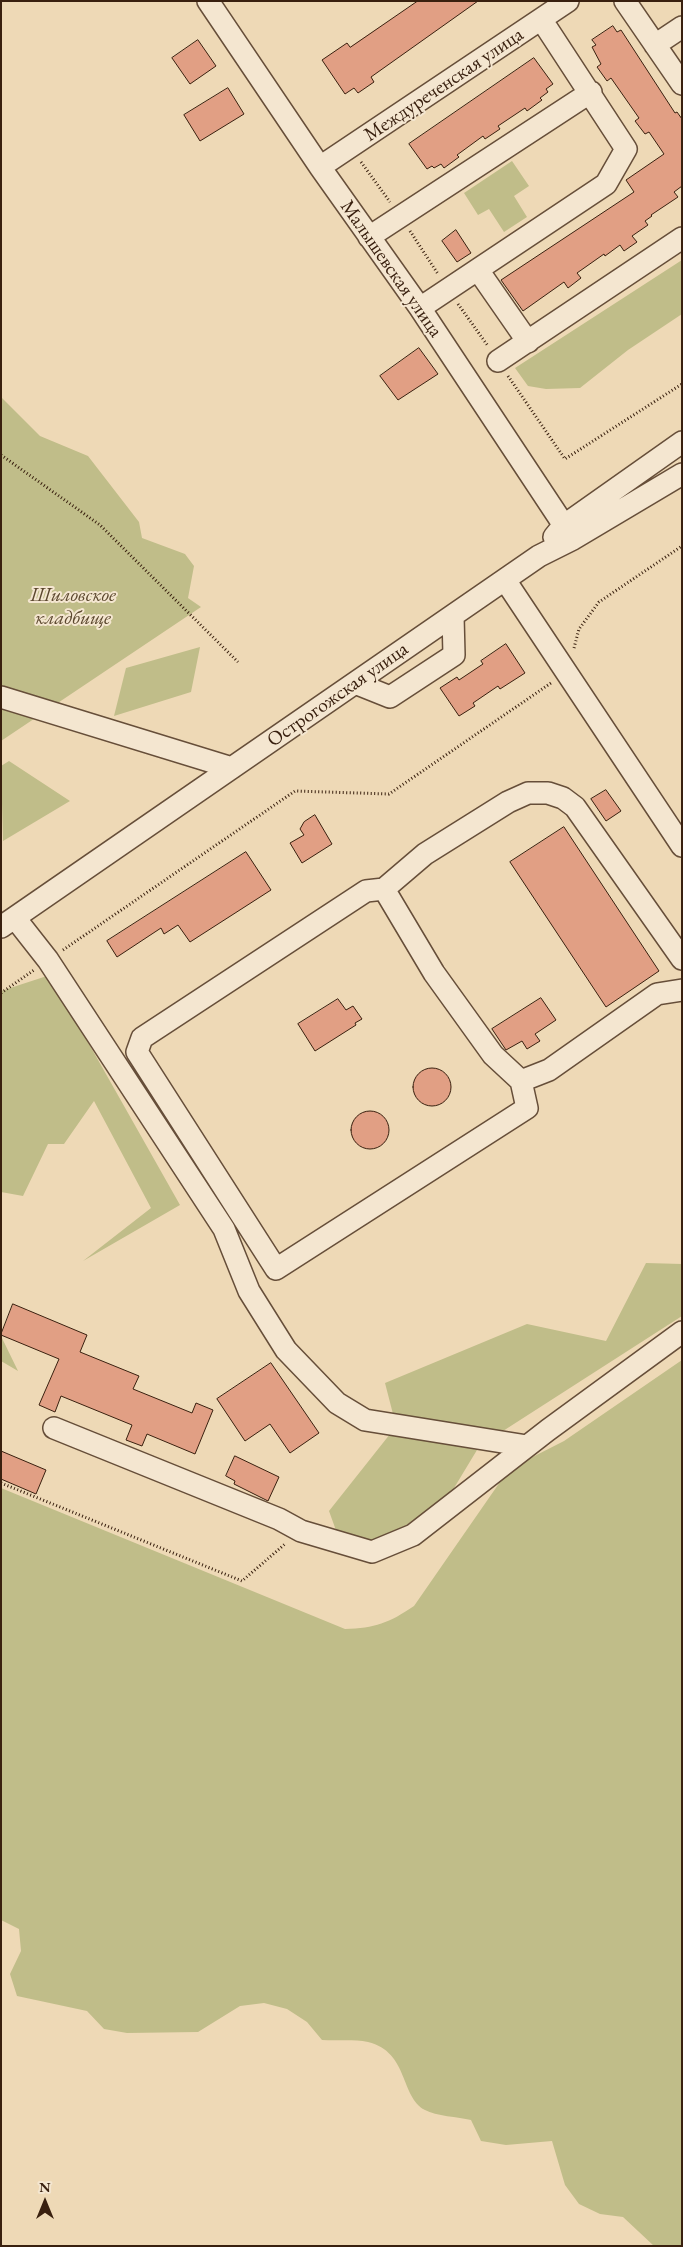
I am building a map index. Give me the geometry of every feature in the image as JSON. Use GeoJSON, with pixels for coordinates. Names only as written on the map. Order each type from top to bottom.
{"type":"FeatureCollection","features":[{"type":"Feature","properties":{"kind":"street","name":"Малышевская улица"},"geometry":{"type":"LineString","coordinates":[[208,1],[369,238],[420,308],[568,533]]}},
{"type":"Feature","properties":{"kind":"street"},"geometry":{"type":"LineString","coordinates":[[625,1],[682,84]]}},
{"type":"Feature","properties":{"kind":"street","name":"Междуреченская улица"},"geometry":{"type":"LineString","coordinates":[[320,167],[551,8]]}},
{"type":"Feature","properties":{"kind":"street"},"geometry":{"type":"LineString","coordinates":[[420,308],[606,184],[626,149],[591,92],[551,8]]}},
{"type":"Feature","properties":{"kind":"street"},"geometry":{"type":"LineString","coordinates":[[655,45],[682,27]]}},
{"type":"Feature","properties":{"kind":"street"},"geometry":{"type":"LineString","coordinates":[[369,238],[591,92]]}},
{"type":"Feature","properties":{"kind":"street"},"geometry":{"type":"LineString","coordinates":[[498,361],[682,238]]}},
{"type":"Feature","properties":{"kind":"street"},"geometry":{"type":"LineString","coordinates":[[478,270],[528,342]]}},
{"type":"Feature","properties":{"kind":"street"},"geometry":{"type":"LineString","coordinates":[[568,533],[682,442]]}},
{"type":"Feature","properties":{"kind":"street"},"geometry":{"type":"LineString","coordinates":[[568,533],[682,474]]}},
{"type":"Feature","properties":{"kind":"street","name":"Острогожская улица"},"geometry":{"type":"LineString","coordinates":[[8,922],[505,580],[568,533]]}},
{"type":"Feature","properties":{"kind":"street"},"geometry":{"type":"LineString","coordinates":[[505,580],[682,846]]}},
{"type":"Feature","properties":{"kind":"street"},"geometry":{"type":"LineString","coordinates":[[355,683],[390,697],[454,655],[453,616]]}},
{"type":"Feature","properties":{"kind":"street"},"geometry":{"type":"LineString","coordinates":[[1,697],[232,768]]}},
{"type":"Feature","properties":{"kind":"street"},"geometry":{"type":"LineString","coordinates":[[384,889],[434,974],[493,1055],[521,1081],[527,1108],[276,1269],[138,1052],[142,1038],[366,891],[384,889],[425,854],[508,802],[528,793],[548,793],[564,798],[574,807],[682,959]]}},
{"type":"Feature","properties":{"kind":"street"},"geometry":{"type":"LineString","coordinates":[[8,922],[42,964],[224,1229],[249,1291],[286,1350],[337,1403],[365,1420],[527,1446]]}},
{"type":"Feature","properties":{"kind":"street"},"geometry":{"type":"LineString","coordinates":[[521,1081],[549,1070],[656,994],[682,990]]}},
{"type":"Feature","properties":{"kind":"street"},"geometry":{"type":"LineString","coordinates":[[54,1428],[301,1530],[372,1552],[413,1535],[527,1446],[682,1332]]}},
{"type":"Feature","properties":{"kind":"path"},"geometry":{"type":"LineString","coordinates":[[1,455],[100,525],[238,662]]}},
{"type":"Feature","properties":{"kind":"path"},"geometry":{"type":"LineString","coordinates":[[1,993],[295,791],[390,794],[567,671],[579,629],[599,602],[682,546]]}},
{"type":"Feature","properties":{"kind":"path"},"geometry":{"type":"LineString","coordinates":[[1,1483],[242,1582],[301,1530]]}},
{"type":"Feature","properties":{"kind":"green space"},"geometry":{"type":"Polygon","coordinates":[[[512,161],[529,186],[514,196],[527,217],[504,232],[489,209],[478,215],[464,193],[512,161]]]}},
{"type":"Feature","properties":{"kind":"green space"},"geometry":{"type":"Polygon","coordinates":[[[682,260],[682,314],[628,350],[580,388],[546,389],[528,386],[515,368],[682,260]]]}},
{"type":"Feature","properties":{"kind":"green space","name":"Шиловское кладбище"},"geometry":{"type":"Polygon","coordinates":[[[1,397],[40,436],[88,456],[139,522],[142,538],[185,554],[194,566],[188,598],[201,607],[1,741],[1,397]]]}},
{"type":"Feature","properties":{"kind":"green space"},"geometry":{"type":"Polygon","coordinates":[[[200,647],[191,692],[114,716],[126,668],[200,647]]]}},
{"type":"Feature","properties":{"kind":"green space"},"geometry":{"type":"Polygon","coordinates":[[[9,761],[70,801],[3,841],[1,766],[9,761]]]}},
{"type":"Feature","properties":{"kind":"green space"},"geometry":{"type":"Polygon","coordinates":[[[50,975],[180,1205],[83,1261],[151,1208],[94,1101],[64,1144],[48,1144],[23,1196],[1,1192],[1,991],[50,975]]]}},
{"type":"Feature","properties":{"kind":"green space"},"geometry":{"type":"Polygon","coordinates":[[[646,1263],[682,1264],[682,1316],[503,1431],[393,1414],[385,1383],[527,1324],[606,1341],[646,1263]]]}},
{"type":"Feature","properties":{"kind":"green space"},"geometry":{"type":"Polygon","coordinates":[[[1,1336],[18,1371],[1,1361],[1,1336]]]}},
{"type":"Feature","properties":{"kind":"green space"},"geometry":{"type":"Polygon","coordinates":[[[682,1360],[682,2246],[654,2246],[623,2217],[600,2214],[579,2204],[565,2185],[552,2141],[506,2145],[481,2141],[471,2120],[435,2114],[417,2104],[397,2064],[391,2055],[381,2047],[363,2041],[322,2040],[307,2022],[287,2009],[264,2003],[240,2006],[198,2032],[127,2033],[104,2029],[87,2011],[17,1996],[10,1974],[21,1951],[19,1929],[1,1920],[1,1488],[345,1629],[373,1626],[397,1617],[414,1606],[509,1469],[564,1441],[682,1360]]]}},
{"type":"Feature","properties":{"kind":"green space"},"geometry":{"type":"Polygon","coordinates":[[[394,1429],[477,1450],[451,1493],[384,1541],[338,1536],[329,1511],[394,1429]]]}},
{"type":"Feature","properties":{"kind":"building"},"geometry":{"type":"Polygon","coordinates":[[[418,1],[478,1],[371,77],[374,82],[358,93],[354,88],[345,94],[322,60],[347,43],[350,47],[418,1]]]}},
{"type":"Feature","properties":{"kind":"building"},"geometry":{"type":"Polygon","coordinates":[[[613,26],[617,32],[621,30],[675,113],[677,112],[682,119],[682,186],[674,192],[678,197],[651,215],[645,221],[648,225],[632,236],[637,242],[624,251],[620,245],[605,256],[604,254],[577,273],[581,278],[568,288],[564,282],[523,311],[501,280],[634,192],[626,180],[664,154],[649,132],[645,134],[635,121],[639,118],[611,78],[607,81],[597,67],[601,64],[592,47],[596,45],[592,40],[613,26]]]}},
{"type":"Feature","properties":{"kind":"building"},"geometry":{"type":"Polygon","coordinates":[[[198,40],[216,66],[190,84],[172,58],[198,40]]]}},
{"type":"Feature","properties":{"kind":"building"},"geometry":{"type":"Polygon","coordinates":[[[534,58],[553,84],[546,89],[548,92],[540,98],[542,100],[527,111],[525,108],[498,126],[500,129],[485,139],[483,136],[457,155],[459,157],[444,168],[441,164],[427,169],[409,144],[534,58]]]}},
{"type":"Feature","properties":{"kind":"building"},"geometry":{"type":"Polygon","coordinates":[[[228,88],[244,114],[200,141],[184,115],[228,88]]]}},
{"type":"Feature","properties":{"kind":"building"},"geometry":{"type":"Polygon","coordinates":[[[456,230],[471,253],[457,262],[442,241],[456,230]]]}},
{"type":"Feature","properties":{"kind":"building"},"geometry":{"type":"Polygon","coordinates":[[[419,348],[438,374],[398,400],[380,376],[419,348]]]}},
{"type":"Feature","properties":{"kind":"building"},"geometry":{"type":"Polygon","coordinates":[[[506,644],[525,673],[500,689],[498,686],[473,703],[475,706],[459,716],[440,688],[457,677],[459,680],[483,664],[481,661],[506,644]]]}},
{"type":"Feature","properties":{"kind":"building"},"geometry":{"type":"Polygon","coordinates":[[[606,790],[621,811],[606,821],[591,799],[606,790]]]}},
{"type":"Feature","properties":{"kind":"building"},"geometry":{"type":"Polygon","coordinates":[[[315,815],[332,844],[302,863],[290,843],[304,835],[300,829],[304,822],[315,815]]]}},
{"type":"Feature","properties":{"kind":"building"},"geometry":{"type":"Polygon","coordinates":[[[564,827],[659,971],[606,1007],[510,862],[564,827]]]}},
{"type":"Feature","properties":{"kind":"building"},"geometry":{"type":"Polygon","coordinates":[[[246,852],[271,890],[190,942],[178,925],[164,934],[161,928],[117,957],[107,941],[246,852]]]}},
{"type":"Feature","properties":{"kind":"building"},"geometry":{"type":"Polygon","coordinates":[[[541,998],[556,1020],[535,1034],[540,1041],[527,1049],[522,1041],[506,1050],[492,1029],[541,998]]]}},
{"type":"Feature","properties":{"kind":"building"},"geometry":{"type":"Polygon","coordinates":[[[338,999],[346,1010],[353,1006],[362,1019],[355,1023],[356,1025],[315,1051],[298,1024],[338,999]]]}},
{"type":"Feature","properties":{"kind":"building"},"geometry":{"type":"Polygon","coordinates":[[[432,1068],[446,1073],[451,1087],[446,1101],[432,1106],[418,1101],[413,1087],[418,1073],[432,1068]]]}},
{"type":"Feature","properties":{"kind":"building"},"geometry":{"type":"Polygon","coordinates":[[[370,1111],[384,1116],[389,1130],[384,1144],[370,1149],[356,1144],[351,1130],[356,1116],[370,1111]]]}},
{"type":"Feature","properties":{"kind":"building"},"geometry":{"type":"Polygon","coordinates":[[[13,1304],[87,1335],[80,1352],[139,1376],[133,1389],[192,1413],[196,1403],[213,1410],[195,1454],[147,1434],[142,1446],[126,1440],[132,1425],[61,1396],[55,1412],[39,1405],[59,1359],[1,1335],[13,1304]]]}},
{"type":"Feature","properties":{"kind":"building"},"geometry":{"type":"Polygon","coordinates":[[[271,1363],[319,1433],[290,1453],[270,1424],[245,1441],[217,1399],[271,1363]]]}},
{"type":"Feature","properties":{"kind":"building"},"geometry":{"type":"Polygon","coordinates":[[[1,1451],[46,1470],[36,1494],[1,1479],[1,1451]]]}},
{"type":"Feature","properties":{"kind":"building"},"geometry":{"type":"Polygon","coordinates":[[[235,1456],[279,1477],[268,1501],[234,1484],[235,1481],[226,1476],[235,1456]]]}}]}
